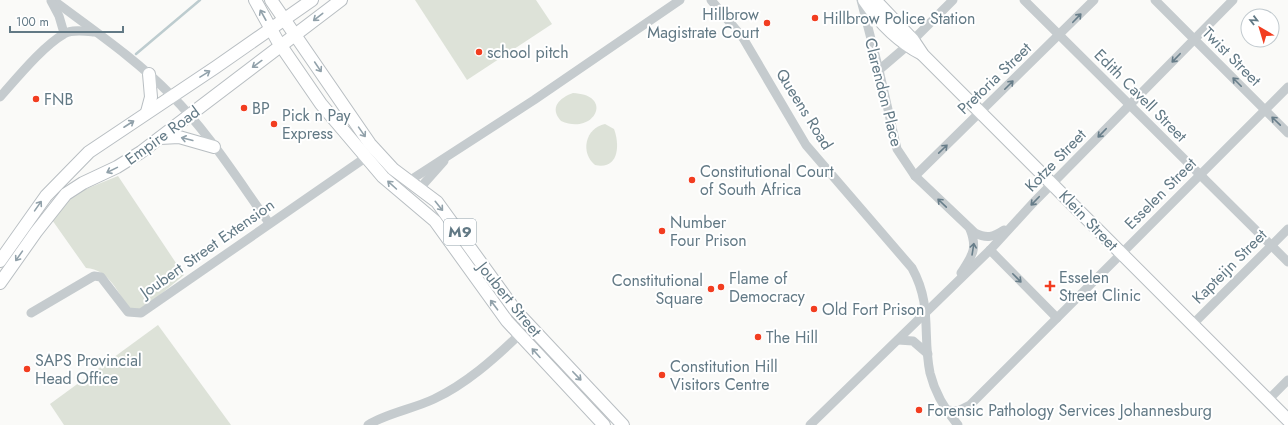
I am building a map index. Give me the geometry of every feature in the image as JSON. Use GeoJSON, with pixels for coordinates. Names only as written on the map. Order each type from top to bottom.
{"type":"FeatureCollection","features":[{"type":"Feature","properties":{"kind":"main road","name":"M9"},"geometry":{"type":"LineString","coordinates":[[256,0],[271,29]]}},
{"type":"Feature","properties":{"kind":"main road","name":"M9"},"geometry":{"type":"LineString","coordinates":[[271,0],[285,19]]}},
{"type":"Feature","properties":{"kind":"main road","name":"Empire Road"},"geometry":{"type":"LineString","coordinates":[[0,261],[46,196],[76,163],[97,146],[312,0]]}},
{"type":"Feature","properties":{"kind":"main road","name":"Empire Road"},"geometry":{"type":"LineString","coordinates":[[0,283],[36,232],[66,194],[83,183],[128,161],[341,0]]}},
{"type":"Feature","properties":{"kind":"main road","name":"Klein Street"},"geometry":{"type":"LineString","coordinates":[[862,0],[880,21],[923,54],[982,112],[1120,253],[1288,420]]}},
{"type":"Feature","properties":{"kind":"main road","name":"Clarendon Place"},"geometry":{"type":"LineString","coordinates":[[875,0],[910,43]]}},
{"type":"Feature","properties":{"kind":"main road","name":"Joubert Street"},"geometry":{"type":"LineString","coordinates":[[285,19],[370,144],[388,164],[437,202],[515,310],[623,425]]}},
{"type":"Feature","properties":{"kind":"main road","name":"Joubert Street"},"geometry":{"type":"LineString","coordinates":[[271,29],[321,104],[365,158],[391,186],[422,209],[439,226],[487,296],[519,335],[604,425]]}},
{"type":"Feature","properties":{"kind":"main road"},"geometry":{"type":"LineString","coordinates":[[147,112],[151,97],[149,74]]}},
{"type":"Feature","properties":{"kind":"main road"},"geometry":{"type":"LineString","coordinates":[[160,138],[179,137],[214,147]]}},
{"type":"Feature","properties":{"kind":"street"},"geometry":{"type":"LineString","coordinates":[[51,0],[149,74],[172,95],[214,147],[268,223]]}},
{"type":"Feature","properties":{"kind":"street"},"geometry":{"type":"LineString","coordinates":[[51,0],[64,33]]}},
{"type":"Feature","properties":{"kind":"street"},"geometry":{"type":"LineString","coordinates":[[409,181],[446,158],[680,0]]}},
{"type":"Feature","properties":{"kind":"street","name":"Queens Road"},"geometry":{"type":"LineString","coordinates":[[711,0],[747,44],[806,145],[912,268],[922,289],[926,311],[928,354],[934,385],[946,410],[958,425]]}},
{"type":"Feature","properties":{"kind":"street","name":"Clarendon Place"},"geometry":{"type":"LineString","coordinates":[[862,0],[897,149],[915,176],[970,229],[980,236],[992,237],[1018,220]]}},
{"type":"Feature","properties":{"kind":"street"},"geometry":{"type":"LineString","coordinates":[[879,70],[910,43],[953,0]]}},
{"type":"Feature","properties":{"kind":"street","name":"Edith Cavell Street"},"geometry":{"type":"LineString","coordinates":[[1024,0],[1288,262]]}},
{"type":"Feature","properties":{"kind":"street","name":"Pretoria Street"},"geometry":{"type":"LineString","coordinates":[[915,176],[982,112],[1094,0]]}},
{"type":"Feature","properties":{"kind":"street","name":"Twist Street"},"geometry":{"type":"LineString","coordinates":[[1155,0],[1288,132]]}},
{"type":"Feature","properties":{"kind":"street","name":"Kotze Street"},"geometry":{"type":"LineString","coordinates":[[810,425],[990,250],[1053,183],[1233,0]]}},
{"type":"Feature","properties":{"kind":"street"},"geometry":{"type":"LineString","coordinates":[[0,96],[37,56],[64,33],[84,31],[94,32]]}},
{"type":"Feature","properties":{"kind":"street","name":"Esselen Street"},"geometry":{"type":"LineString","coordinates":[[946,410],[958,411],[970,405],[1288,86]]}},
{"type":"Feature","properties":{"kind":"street","name":"Joubert Street Extension"},"geometry":{"type":"LineString","coordinates":[[31,313],[94,276],[101,277],[128,312],[141,313],[268,223],[365,158]]}},
{"type":"Feature","properties":{"kind":"street"},"geometry":{"type":"LineString","coordinates":[[420,188],[441,166],[446,158]]}},
{"type":"Feature","properties":{"kind":"street"},"geometry":{"type":"LineString","coordinates":[[948,290],[974,250],[974,242],[970,229]]}},
{"type":"Feature","properties":{"kind":"street","name":"Kapteijn Street"},"geometry":{"type":"LineString","coordinates":[[1192,325],[1288,229]]}},
{"type":"Feature","properties":{"kind":"street"},"geometry":{"type":"LineString","coordinates":[[990,250],[1057,318]]}},
{"type":"Feature","properties":{"kind":"street"},"geometry":{"type":"LineString","coordinates":[[368,425],[435,399],[457,386],[502,351],[519,335]]}},
{"type":"Feature","properties":{"kind":"street"},"geometry":{"type":"LineString","coordinates":[[898,340],[913,341],[928,354]]}},
{"type":"Feature","properties":{"kind":"street"},"geometry":{"type":"LineString","coordinates":[[1268,400],[1288,380]]}},
{"type":"Feature","properties":{"kind":"shaded area","name":"school pitch"},"geometry":{"type":"Polygon","coordinates":[[[415,0],[536,0],[552,24],[467,80],[415,0]]]}},
{"type":"Feature","properties":{"kind":"shaded area"},"geometry":{"type":"Polygon","coordinates":[[[573,93],[586,95],[593,100],[596,107],[595,113],[590,119],[583,123],[573,124],[561,121],[557,116],[557,104],[573,93]]]}},
{"type":"Feature","properties":{"kind":"shaded area"},"geometry":{"type":"Polygon","coordinates":[[[605,124],[614,129],[617,142],[616,155],[609,164],[603,166],[595,165],[587,154],[587,142],[593,130],[598,126],[605,124]]]}},
{"type":"Feature","properties":{"kind":"shaded area"},"geometry":{"type":"Polygon","coordinates":[[[118,176],[184,275],[143,309],[130,311],[117,290],[107,278],[94,269],[86,268],[50,217],[76,193],[118,176]]]}},
{"type":"Feature","properties":{"kind":"shaded area"},"geometry":{"type":"Polygon","coordinates":[[[158,325],[231,425],[64,425],[50,404],[158,325]]]}},
{"type":"Feature","properties":{"kind":"waterway"},"geometry":{"type":"LineString","coordinates":[[136,54],[200,0]]}},
{"type":"Feature","properties":{"kind":"place","name":"Hillbrow Police Station"},"geometry":{"type":"Point","coordinates":[815,18]}},
{"type":"Feature","properties":{"kind":"place","name":"Hillbrow Magistrate Court"},"geometry":{"type":"Point","coordinates":[767,23]}},
{"type":"Feature","properties":{"kind":"place","name":"school pitch"},"geometry":{"type":"Point","coordinates":[479,52]}},
{"type":"Feature","properties":{"kind":"place","name":"FNB"},"geometry":{"type":"Point","coordinates":[36,99]}},
{"type":"Feature","properties":{"kind":"place","name":"BP"},"geometry":{"type":"Point","coordinates":[244,108]}},
{"type":"Feature","properties":{"kind":"place","name":"Pick n Pay Express"},"geometry":{"type":"Point","coordinates":[274,124]}},
{"type":"Feature","properties":{"kind":"place","name":"Constitutional Court of South Africa"},"geometry":{"type":"Point","coordinates":[692,180]}},
{"type":"Feature","properties":{"kind":"place","name":"Number Four Prison"},"geometry":{"type":"Point","coordinates":[662,231]}},
{"type":"Feature","properties":{"kind":"place","name":"Esselen Street Clinic"},"geometry":{"type":"Point","coordinates":[1050,286]}},
{"type":"Feature","properties":{"kind":"place","name":"Flame of Democracy"},"geometry":{"type":"Point","coordinates":[721,287]}},
{"type":"Feature","properties":{"kind":"place","name":"Constitutional Square"},"geometry":{"type":"Point","coordinates":[711,289]}},
{"type":"Feature","properties":{"kind":"place","name":"Old Fort Prison"},"geometry":{"type":"Point","coordinates":[814,309]}},
{"type":"Feature","properties":{"kind":"place","name":"The Hill"},"geometry":{"type":"Point","coordinates":[758,337]}},
{"type":"Feature","properties":{"kind":"place","name":"SAPS Provincial Head Office"},"geometry":{"type":"Point","coordinates":[27,369]}},
{"type":"Feature","properties":{"kind":"place","name":"Constitution Hill Visitors Centre"},"geometry":{"type":"Point","coordinates":[662,375]}},
{"type":"Feature","properties":{"kind":"place","name":"Forensic Pathology Services Johannesburg"},"geometry":{"type":"Point","coordinates":[919,410]}}]}
